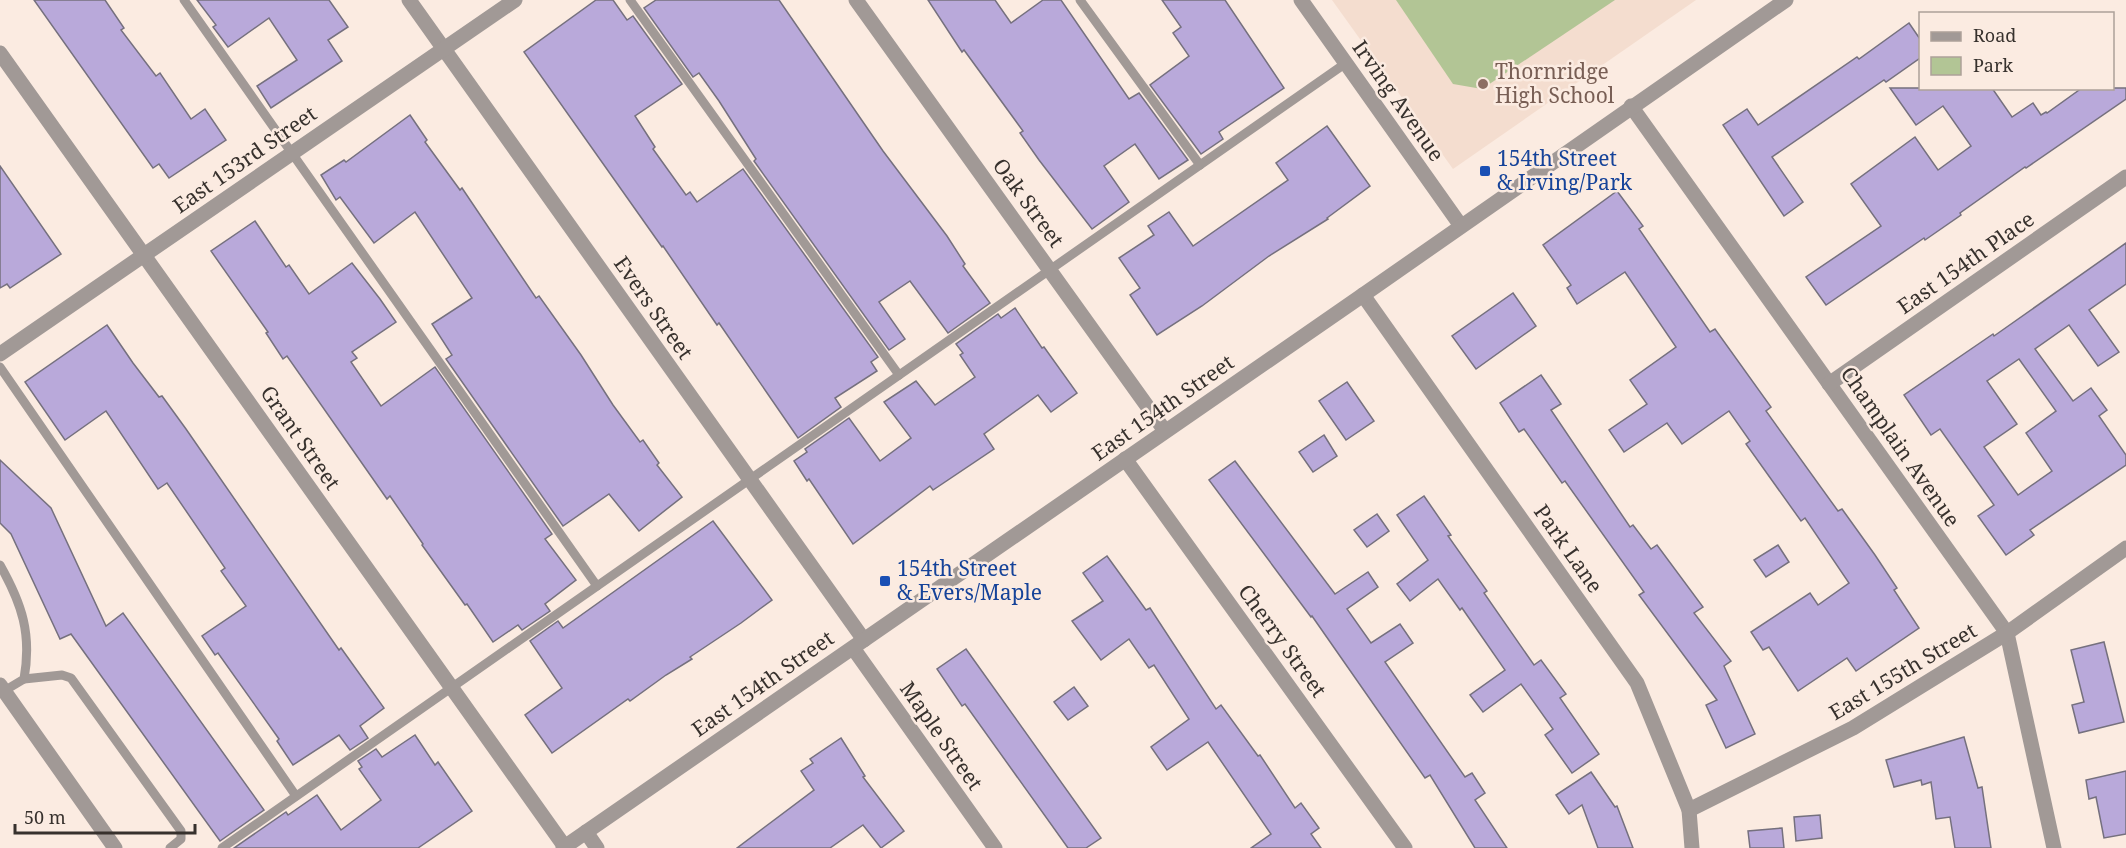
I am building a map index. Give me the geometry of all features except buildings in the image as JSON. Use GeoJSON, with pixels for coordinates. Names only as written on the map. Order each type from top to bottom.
{"type":"FeatureCollection","features":[{"type":"Feature","properties":{"kind":"street","name":"Evers Street"},"geometry":{"type":"LineString","coordinates":[[409,0],[750,480],[858,644]]}},
{"type":"Feature","properties":{"kind":"street","name":"East 153rd Street"},"geometry":{"type":"LineString","coordinates":[[0,354],[514,0]]}},
{"type":"Feature","properties":{"kind":"street","name":"Oak Street"},"geometry":{"type":"LineString","coordinates":[[856,0],[1165,431]]}},
{"type":"Feature","properties":{"kind":"street","name":"Irving Avenue"},"geometry":{"type":"LineString","coordinates":[[1301,0],[1461,226]]}},
{"type":"Feature","properties":{"kind":"street","name":"East 154th Street"},"geometry":{"type":"LineString","coordinates":[[564,847],[1786,0]]}},
{"type":"Feature","properties":{"kind":"street","name":"Grant Street"},"geometry":{"type":"LineString","coordinates":[[0,53],[564,847]]}},
{"type":"Feature","properties":{"kind":"street","name":"Champlain Avenue"},"geometry":{"type":"LineString","coordinates":[[1631,106],[2007,633],[2054,848]]}},
{"type":"Feature","properties":{"kind":"street","name":"East 154th Place"},"geometry":{"type":"LineString","coordinates":[[1829,384],[2126,177]]}},
{"type":"Feature","properties":{"kind":"street","name":"Park Lane"},"geometry":{"type":"LineString","coordinates":[[1363,295],[1636,683],[1689,810],[1692,848]]}},
{"type":"Feature","properties":{"kind":"street","name":"Cherry Street"},"geometry":{"type":"LineString","coordinates":[[1125,459],[1405,848]]}},
{"type":"Feature","properties":{"kind":"street","name":"East 155th Street"},"geometry":{"type":"LineString","coordinates":[[1689,810],[1853,728],[2007,633],[2126,548]]}},
{"type":"Feature","properties":{"kind":"street","name":"Maple Street"},"geometry":{"type":"LineString","coordinates":[[858,644],[995,848]]}},
{"type":"Feature","properties":{"kind":"street"},"geometry":{"type":"LineString","coordinates":[[2,688],[115,848]]}},
{"type":"Feature","properties":{"kind":"street"},"geometry":{"type":"LineString","coordinates":[[586,832],[597,848]]}},
{"type":"Feature","properties":{"kind":"lane"},"geometry":{"type":"LineString","coordinates":[[184,0],[597,586]]}},
{"type":"Feature","properties":{"kind":"lane"},"geometry":{"type":"LineString","coordinates":[[630,0],[899,375]]}},
{"type":"Feature","properties":{"kind":"lane"},"geometry":{"type":"LineString","coordinates":[[1080,0],[1200,165]]}},
{"type":"Feature","properties":{"kind":"lane"},"geometry":{"type":"LineString","coordinates":[[222,848],[1346,63]]}},
{"type":"Feature","properties":{"kind":"lane"},"geometry":{"type":"LineString","coordinates":[[0,367],[296,796]]}},
{"type":"Feature","properties":{"kind":"lane"},"geometry":{"type":"LineString","coordinates":[[0,565],[8,579],[25,625],[28,645],[24,679]]}},
{"type":"Feature","properties":{"kind":"lane"},"geometry":{"type":"LineString","coordinates":[[2,688],[24,679],[62,675],[71,678],[181,831],[181,839],[170,848]]}},
{"type":"Feature","properties":{"kind":"shaded area","name":"Thornridge High School"},"geometry":{"type":"Polygon","coordinates":[[[1332,0],[1696,0],[1453,169],[1332,0]]]}},
{"type":"Feature","properties":{"kind":"green space"},"geometry":{"type":"Polygon","coordinates":[[[1396,0],[1615,0],[1482,89],[1453,84],[1396,0]]]}},
{"type":"Feature","properties":{"kind":"place","name":"Thornridge High School"},"geometry":{"type":"Point","coordinates":[1483,84]}},
{"type":"Feature","properties":{"kind":"place","name":"154th Street & Irving/Park"},"geometry":{"type":"Point","coordinates":[1485,171]}},
{"type":"Feature","properties":{"kind":"place","name":"154th Street & Evers/Maple"},"geometry":{"type":"Point","coordinates":[885,581]}}]}
